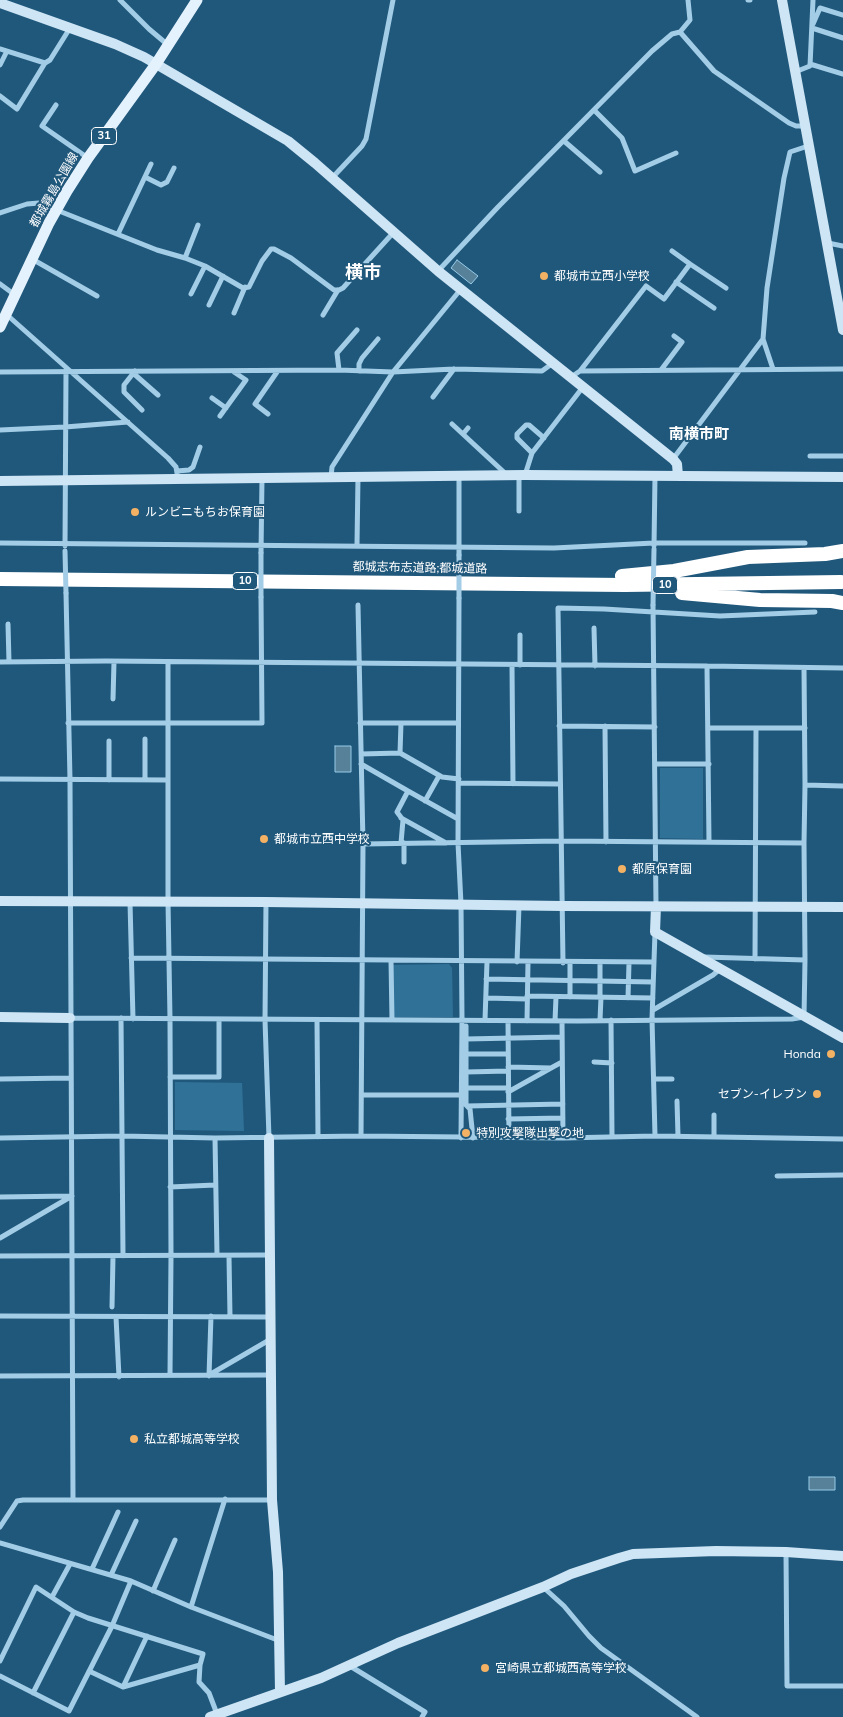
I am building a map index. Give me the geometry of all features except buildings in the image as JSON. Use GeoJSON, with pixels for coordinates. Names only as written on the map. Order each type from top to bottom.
{"type":"FeatureCollection","features":[{"type":"Feature","properties":{"kind":"highway"},"geometry":{"type":"LineString","coordinates":[[489,584],[644,575],[748,557],[825,554],[843,551]]}},
{"type":"Feature","properties":{"kind":"highway"},"geometry":{"type":"LineString","coordinates":[[825,554],[843,559]]}},
{"type":"Feature","properties":{"kind":"highway","name":"都城志布志道路;都城道路"},"geometry":{"type":"LineString","coordinates":[[0,579],[702,585],[840,595]]}},
{"type":"Feature","properties":{"kind":"highway"},"geometry":{"type":"LineString","coordinates":[[489,584],[662,591],[760,600],[840,595]]}},
{"type":"Feature","properties":{"kind":"main road","name":"都城霧島公園線"},"geometry":{"type":"LineString","coordinates":[[0,327],[66,191],[156,64],[197,0]]}},
{"type":"Feature","properties":{"kind":"street"},"geometry":{"type":"LineString","coordinates":[[120,0],[149,29],[168,44]]}},
{"type":"Feature","properties":{"kind":"street"},"geometry":{"type":"LineString","coordinates":[[332,178],[362,146],[366,139],[393,0]]}},
{"type":"Feature","properties":{"kind":"street"},"geometry":{"type":"LineString","coordinates":[[438,271],[492,213],[652,51],[672,34],[680,32],[690,20],[688,0]]}},
{"type":"Feature","properties":{"kind":"street"},"geometry":{"type":"LineString","coordinates":[[782,0],[843,330]]}},
{"type":"Feature","properties":{"kind":"street"},"geometry":{"type":"LineString","coordinates":[[795,72],[807,68],[810,64],[813,0]]}},
{"type":"Feature","properties":{"kind":"street"},"geometry":{"type":"LineString","coordinates":[[0,3],[115,44],[156,64],[288,141],[438,271],[673,458],[677,464],[678,476]]}},
{"type":"Feature","properties":{"kind":"street"},"geometry":{"type":"LineString","coordinates":[[812,27],[820,8],[843,16]]}},
{"type":"Feature","properties":{"kind":"street"},"geometry":{"type":"LineString","coordinates":[[812,27],[843,38]]}},
{"type":"Feature","properties":{"kind":"street"},"geometry":{"type":"LineString","coordinates":[[0,96],[17,109],[45,63],[50,60],[70,28]]}},
{"type":"Feature","properties":{"kind":"street"},"geometry":{"type":"LineString","coordinates":[[680,32],[714,72],[789,123],[796,126],[804,126]]}},
{"type":"Feature","properties":{"kind":"street"},"geometry":{"type":"LineString","coordinates":[[0,49],[45,63]]}},
{"type":"Feature","properties":{"kind":"street"},"geometry":{"type":"LineString","coordinates":[[0,66],[7,51]]}},
{"type":"Feature","properties":{"kind":"street"},"geometry":{"type":"LineString","coordinates":[[810,64],[843,74]]}},
{"type":"Feature","properties":{"kind":"street"},"geometry":{"type":"LineString","coordinates":[[56,105],[42,126],[88,158]]}},
{"type":"Feature","properties":{"kind":"street"},"geometry":{"type":"LineString","coordinates":[[594,110],[622,138],[635,171],[676,153]]}},
{"type":"Feature","properties":{"kind":"street"},"geometry":{"type":"LineString","coordinates":[[564,141],[600,172]]}},
{"type":"Feature","properties":{"kind":"street"},"geometry":{"type":"LineString","coordinates":[[773,369],[763,339],[767,288],[784,178],[790,152],[808,146]]}},
{"type":"Feature","properties":{"kind":"street"},"geometry":{"type":"LineString","coordinates":[[118,234],[151,164]]}},
{"type":"Feature","properties":{"kind":"street"},"geometry":{"type":"LineString","coordinates":[[145,177],[161,185],[167,182],[174,168]]}},
{"type":"Feature","properties":{"kind":"street"},"geometry":{"type":"LineString","coordinates":[[0,213],[27,204],[39,203],[157,250],[205,266],[245,287]]}},
{"type":"Feature","properties":{"kind":"street"},"geometry":{"type":"LineString","coordinates":[[185,258],[198,225]]}},
{"type":"Feature","properties":{"kind":"street"},"geometry":{"type":"LineString","coordinates":[[323,315],[338,290],[343,288],[393,233]]}},
{"type":"Feature","properties":{"kind":"street"},"geometry":{"type":"LineString","coordinates":[[828,243],[843,246]]}},
{"type":"Feature","properties":{"kind":"street"},"geometry":{"type":"LineString","coordinates":[[234,313],[245,287],[249,286],[262,260],[271,249],[292,258],[334,290],[338,290]]}},
{"type":"Feature","properties":{"kind":"street"},"geometry":{"type":"LineString","coordinates":[[672,251],[726,288]]}},
{"type":"Feature","properties":{"kind":"street"},"geometry":{"type":"LineString","coordinates":[[32,259],[98,296]]}},
{"type":"Feature","properties":{"kind":"street"},"geometry":{"type":"LineString","coordinates":[[571,377],[580,371],[646,286],[664,299],[690,264]]}},
{"type":"Feature","properties":{"kind":"street"},"geometry":{"type":"LineString","coordinates":[[191,294],[205,266]]}},
{"type":"Feature","properties":{"kind":"street"},"geometry":{"type":"LineString","coordinates":[[209,305],[223,276]]}},
{"type":"Feature","properties":{"kind":"street"},"geometry":{"type":"LineString","coordinates":[[676,282],[714,308]]}},
{"type":"Feature","properties":{"kind":"street"},"geometry":{"type":"LineString","coordinates":[[0,284],[15,295]]}},
{"type":"Feature","properties":{"kind":"street"},"geometry":{"type":"LineString","coordinates":[[331,477],[332,467],[393,372],[461,289]]}},
{"type":"Feature","properties":{"kind":"street"},"geometry":{"type":"LineString","coordinates":[[6,314],[168,458],[176,467],[177,475]]}},
{"type":"Feature","properties":{"kind":"street"},"geometry":{"type":"LineString","coordinates":[[339,370],[337,353],[357,330]]}},
{"type":"Feature","properties":{"kind":"street"},"geometry":{"type":"LineString","coordinates":[[661,370],[682,342],[674,336]]}},
{"type":"Feature","properties":{"kind":"street"},"geometry":{"type":"LineString","coordinates":[[359,371],[359,364],[362,358],[378,339]]}},
{"type":"Feature","properties":{"kind":"street"},"geometry":{"type":"LineString","coordinates":[[673,458],[763,339]]}},
{"type":"Feature","properties":{"kind":"street"},"geometry":{"type":"LineString","coordinates":[[0,372],[277,372],[339,370],[393,372],[454,369],[542,371],[553,363]]}},
{"type":"Feature","properties":{"kind":"street"},"geometry":{"type":"LineString","coordinates":[[433,397],[454,369]]}},
{"type":"Feature","properties":{"kind":"street"},"geometry":{"type":"LineString","coordinates":[[580,371],[843,369]]}},
{"type":"Feature","properties":{"kind":"street"},"geometry":{"type":"LineString","coordinates":[[220,416],[246,380],[234,371]]}},
{"type":"Feature","properties":{"kind":"street"},"geometry":{"type":"LineString","coordinates":[[69,372],[65,427],[65,551],[70,780],[74,1499]]}},
{"type":"Feature","properties":{"kind":"street"},"geometry":{"type":"LineString","coordinates":[[134,372],[158,395]]}},
{"type":"Feature","properties":{"kind":"street"},"geometry":{"type":"LineString","coordinates":[[134,372],[124,385],[124,392],[142,410]]}},
{"type":"Feature","properties":{"kind":"street"},"geometry":{"type":"LineString","coordinates":[[268,414],[255,404],[277,372]]}},
{"type":"Feature","properties":{"kind":"street"},"geometry":{"type":"LineString","coordinates":[[519,511],[522,475],[532,453],[583,387]]}},
{"type":"Feature","properties":{"kind":"street"},"geometry":{"type":"LineString","coordinates":[[212,398],[226,408]]}},
{"type":"Feature","properties":{"kind":"street"},"geometry":{"type":"LineString","coordinates":[[0,430],[128,422]]}},
{"type":"Feature","properties":{"kind":"street"},"geometry":{"type":"LineString","coordinates":[[452,424],[508,475]]}},
{"type":"Feature","properties":{"kind":"street"},"geometry":{"type":"LineString","coordinates":[[532,453],[517,438],[517,434],[526,425],[529,425],[544,438]]}},
{"type":"Feature","properties":{"kind":"street"},"geometry":{"type":"LineString","coordinates":[[463,434],[468,428]]}},
{"type":"Feature","properties":{"kind":"street"},"geometry":{"type":"LineString","coordinates":[[177,475],[194,467],[200,447]]}},
{"type":"Feature","properties":{"kind":"street"},"geometry":{"type":"LineString","coordinates":[[810,456],[843,456]]}},
{"type":"Feature","properties":{"kind":"street"},"geometry":{"type":"LineString","coordinates":[[0,481],[177,475],[262,478],[508,475],[843,477]]}},
{"type":"Feature","properties":{"kind":"street"},"geometry":{"type":"LineString","coordinates":[[459,476],[460,665],[458,843],[461,904],[461,1138]]}},
{"type":"Feature","properties":{"kind":"street"},"geometry":{"type":"LineString","coordinates":[[655,476],[653,605],[656,906],[652,1019],[655,1136]]}},
{"type":"Feature","properties":{"kind":"street"},"geometry":{"type":"LineString","coordinates":[[357,545],[358,477]]}},
{"type":"Feature","properties":{"kind":"street"},"geometry":{"type":"LineString","coordinates":[[68,723],[262,723],[262,478]]}},
{"type":"Feature","properties":{"kind":"street"},"geometry":{"type":"LineString","coordinates":[[0,543],[554,548],[805,543]]}},
{"type":"Feature","properties":{"kind":"street"},"geometry":{"type":"LineString","coordinates":[[358,605],[362,844],[361,1136]]}},
{"type":"Feature","properties":{"kind":"street"},"geometry":{"type":"LineString","coordinates":[[570,997],[562,906],[558,608],[720,616],[815,612]]}},
{"type":"Feature","properties":{"kind":"street"},"geometry":{"type":"LineString","coordinates":[[8,624],[9,662]]}},
{"type":"Feature","properties":{"kind":"street"},"geometry":{"type":"LineString","coordinates":[[594,628],[595,666]]}},
{"type":"Feature","properties":{"kind":"street"},"geometry":{"type":"LineString","coordinates":[[520,635],[520,665]]}},
{"type":"Feature","properties":{"kind":"street"},"geometry":{"type":"LineString","coordinates":[[0,662],[843,668]]}},
{"type":"Feature","properties":{"kind":"street"},"geometry":{"type":"LineString","coordinates":[[114,662],[114,699]]}},
{"type":"Feature","properties":{"kind":"street"},"geometry":{"type":"LineString","coordinates":[[168,662],[170,1375]]}},
{"type":"Feature","properties":{"kind":"street"},"geometry":{"type":"LineString","coordinates":[[512,665],[513,784]]}},
{"type":"Feature","properties":{"kind":"street"},"geometry":{"type":"LineString","coordinates":[[707,666],[709,842]]}},
{"type":"Feature","properties":{"kind":"street"},"geometry":{"type":"LineString","coordinates":[[804,668],[804,1017]]}},
{"type":"Feature","properties":{"kind":"street"},"geometry":{"type":"LineString","coordinates":[[400,753],[401,723]]}},
{"type":"Feature","properties":{"kind":"street"},"geometry":{"type":"LineString","coordinates":[[360,724],[458,723]]}},
{"type":"Feature","properties":{"kind":"street"},"geometry":{"type":"LineString","coordinates":[[559,726],[655,726]]}},
{"type":"Feature","properties":{"kind":"street"},"geometry":{"type":"LineString","coordinates":[[605,726],[606,842]]}},
{"type":"Feature","properties":{"kind":"street"},"geometry":{"type":"LineString","coordinates":[[708,728],[805,728]]}},
{"type":"Feature","properties":{"kind":"street"},"geometry":{"type":"LineString","coordinates":[[756,728],[756,959]]}},
{"type":"Feature","properties":{"kind":"street"},"geometry":{"type":"LineString","coordinates":[[145,738],[145,780]]}},
{"type":"Feature","properties":{"kind":"street"},"geometry":{"type":"LineString","coordinates":[[109,741],[109,780]]}},
{"type":"Feature","properties":{"kind":"street"},"geometry":{"type":"LineString","coordinates":[[361,754],[400,753],[439,776],[459,781],[560,784]]}},
{"type":"Feature","properties":{"kind":"street"},"geometry":{"type":"LineString","coordinates":[[361,764],[458,819]]}},
{"type":"Feature","properties":{"kind":"street"},"geometry":{"type":"LineString","coordinates":[[655,764],[709,764]]}},
{"type":"Feature","properties":{"kind":"street"},"geometry":{"type":"LineString","coordinates":[[425,801],[439,776]]}},
{"type":"Feature","properties":{"kind":"street"},"geometry":{"type":"LineString","coordinates":[[0,779],[168,780]]}},
{"type":"Feature","properties":{"kind":"street"},"geometry":{"type":"LineString","coordinates":[[805,785],[843,786]]}},
{"type":"Feature","properties":{"kind":"street"},"geometry":{"type":"LineString","coordinates":[[404,862],[403,820],[397,812],[408,791]]}},
{"type":"Feature","properties":{"kind":"street"},"geometry":{"type":"LineString","coordinates":[[401,818],[448,843]]}},
{"type":"Feature","properties":{"kind":"street"},"geometry":{"type":"LineString","coordinates":[[362,844],[560,841],[804,843]]}},
{"type":"Feature","properties":{"kind":"street"},"geometry":{"type":"LineString","coordinates":[[0,901],[843,907]]}},
{"type":"Feature","properties":{"kind":"street"},"geometry":{"type":"LineString","coordinates":[[130,902],[133,1019]]}},
{"type":"Feature","properties":{"kind":"street"},"geometry":{"type":"LineString","coordinates":[[266,902],[265,1020],[269,1138],[272,1500],[278,1572],[280,1692]]}},
{"type":"Feature","properties":{"kind":"street"},"geometry":{"type":"LineString","coordinates":[[517,962],[519,906]]}},
{"type":"Feature","properties":{"kind":"street"},"geometry":{"type":"LineString","coordinates":[[655,932],[843,1038]]}},
{"type":"Feature","properties":{"kind":"street"},"geometry":{"type":"LineString","coordinates":[[701,957],[805,960]]}},
{"type":"Feature","properties":{"kind":"street"},"geometry":{"type":"LineString","coordinates":[[131,958],[169,960],[653,962]]}},
{"type":"Feature","properties":{"kind":"street"},"geometry":{"type":"LineString","coordinates":[[391,960],[392,1020]]}},
{"type":"Feature","properties":{"kind":"street"},"geometry":{"type":"LineString","coordinates":[[485,1020],[487,962]]}},
{"type":"Feature","properties":{"kind":"street"},"geometry":{"type":"LineString","coordinates":[[527,1021],[528,962]]}},
{"type":"Feature","properties":{"kind":"street"},"geometry":{"type":"LineString","coordinates":[[628,998],[629,962]]}},
{"type":"Feature","properties":{"kind":"street"},"geometry":{"type":"LineString","coordinates":[[600,963],[600,1020]]}},
{"type":"Feature","properties":{"kind":"street"},"geometry":{"type":"LineString","coordinates":[[653,1010],[713,975],[720,968]]}},
{"type":"Feature","properties":{"kind":"street"},"geometry":{"type":"LineString","coordinates":[[486,979],[653,982]]}},
{"type":"Feature","properties":{"kind":"street"},"geometry":{"type":"LineString","coordinates":[[555,1020],[556,997]]}},
{"type":"Feature","properties":{"kind":"street"},"geometry":{"type":"LineString","coordinates":[[486,998],[653,998]]}},
{"type":"Feature","properties":{"kind":"street"},"geometry":{"type":"LineString","coordinates":[[0,1017],[265,1020],[462,1019],[508,1021],[792,1020],[804,1017]]}},
{"type":"Feature","properties":{"kind":"street"},"geometry":{"type":"LineString","coordinates":[[121,1018],[123,1256]]}},
{"type":"Feature","properties":{"kind":"street"},"geometry":{"type":"LineString","coordinates":[[170,1077],[219,1077],[220,1019]]}},
{"type":"Feature","properties":{"kind":"street"},"geometry":{"type":"LineString","coordinates":[[317,1020],[318,1137]]}},
{"type":"Feature","properties":{"kind":"street"},"geometry":{"type":"LineString","coordinates":[[562,1020],[563,1138]]}},
{"type":"Feature","properties":{"kind":"street"},"geometry":{"type":"LineString","coordinates":[[611,1020],[612,1137]]}},
{"type":"Feature","properties":{"kind":"street"},"geometry":{"type":"LineString","coordinates":[[508,1021],[509,1138]]}},
{"type":"Feature","properties":{"kind":"street"},"geometry":{"type":"LineString","coordinates":[[466,1026],[467,1106],[470,1108],[473,1138]]}},
{"type":"Feature","properties":{"kind":"street"},"geometry":{"type":"LineString","coordinates":[[466,1039],[562,1037]]}},
{"type":"Feature","properties":{"kind":"street"},"geometry":{"type":"LineString","coordinates":[[466,1054],[508,1054]]}},
{"type":"Feature","properties":{"kind":"street"},"geometry":{"type":"LineString","coordinates":[[466,1088],[508,1090],[562,1062]]}},
{"type":"Feature","properties":{"kind":"street"},"geometry":{"type":"LineString","coordinates":[[594,1062],[612,1063]]}},
{"type":"Feature","properties":{"kind":"street"},"geometry":{"type":"LineString","coordinates":[[466,1072],[551,1068]]}},
{"type":"Feature","properties":{"kind":"street"},"geometry":{"type":"LineString","coordinates":[[0,1079],[71,1078]]}},
{"type":"Feature","properties":{"kind":"street"},"geometry":{"type":"LineString","coordinates":[[654,1079],[672,1079]]}},
{"type":"Feature","properties":{"kind":"street"},"geometry":{"type":"LineString","coordinates":[[362,1095],[462,1095]]}},
{"type":"Feature","properties":{"kind":"street"},"geometry":{"type":"LineString","coordinates":[[677,1101],[678,1136]]}},
{"type":"Feature","properties":{"kind":"street"},"geometry":{"type":"LineString","coordinates":[[467,1106],[563,1104]]}},
{"type":"Feature","properties":{"kind":"street"},"geometry":{"type":"LineString","coordinates":[[714,1115],[714,1136]]}},
{"type":"Feature","properties":{"kind":"street"},"geometry":{"type":"LineString","coordinates":[[508,1119],[563,1118]]}},
{"type":"Feature","properties":{"kind":"street"},"geometry":{"type":"LineString","coordinates":[[0,1138],[122,1136],[215,1138],[714,1136],[843,1139]]}},
{"type":"Feature","properties":{"kind":"street"},"geometry":{"type":"LineString","coordinates":[[215,1138],[217,1255]]}},
{"type":"Feature","properties":{"kind":"street"},"geometry":{"type":"LineString","coordinates":[[777,1176],[843,1175]]}},
{"type":"Feature","properties":{"kind":"street"},"geometry":{"type":"LineString","coordinates":[[170,1187],[216,1185]]}},
{"type":"Feature","properties":{"kind":"street"},"geometry":{"type":"LineString","coordinates":[[0,1196],[72,1196]]}},
{"type":"Feature","properties":{"kind":"street"},"geometry":{"type":"LineString","coordinates":[[0,1238],[72,1196]]}},
{"type":"Feature","properties":{"kind":"street"},"geometry":{"type":"LineString","coordinates":[[0,1256],[270,1255]]}},
{"type":"Feature","properties":{"kind":"street"},"geometry":{"type":"LineString","coordinates":[[112,1307],[113,1256]]}},
{"type":"Feature","properties":{"kind":"street"},"geometry":{"type":"LineString","coordinates":[[229,1256],[230,1317]]}},
{"type":"Feature","properties":{"kind":"street"},"geometry":{"type":"LineString","coordinates":[[0,1316],[271,1317]]}},
{"type":"Feature","properties":{"kind":"street"},"geometry":{"type":"LineString","coordinates":[[209,1376],[211,1316]]}},
{"type":"Feature","properties":{"kind":"street"},"geometry":{"type":"LineString","coordinates":[[116,1317],[119,1377]]}},
{"type":"Feature","properties":{"kind":"street"},"geometry":{"type":"LineString","coordinates":[[209,1376],[271,1339]]}},
{"type":"Feature","properties":{"kind":"street"},"geometry":{"type":"LineString","coordinates":[[0,1376],[271,1375]]}},
{"type":"Feature","properties":{"kind":"street"},"geometry":{"type":"LineString","coordinates":[[0,1527],[17,1501],[74,1499],[272,1500]]}},
{"type":"Feature","properties":{"kind":"street"},"geometry":{"type":"LineString","coordinates":[[191,1607],[225,1499]]}},
{"type":"Feature","properties":{"kind":"street"},"geometry":{"type":"LineString","coordinates":[[92,1569],[118,1512]]}},
{"type":"Feature","properties":{"kind":"street"},"geometry":{"type":"LineString","coordinates":[[111,1575],[136,1520]]}},
{"type":"Feature","properties":{"kind":"street"},"geometry":{"type":"LineString","coordinates":[[153,1591],[175,1540]]}},
{"type":"Feature","properties":{"kind":"street"},"geometry":{"type":"LineString","coordinates":[[0,1543],[131,1582],[280,1641]]}},
{"type":"Feature","properties":{"kind":"street"},"geometry":{"type":"LineString","coordinates":[[0,1660],[36,1587],[74,1612],[112,1626],[203,1654],[199,1682],[210,1693],[214,1716],[321,1678],[398,1643],[606,1561],[633,1554],[716,1550],[843,1556]]}},
{"type":"Feature","properties":{"kind":"street"},"geometry":{"type":"LineString","coordinates":[[786,1552],[787,1686],[843,1686]]}},
{"type":"Feature","properties":{"kind":"street"},"geometry":{"type":"LineString","coordinates":[[52,1597],[70,1564]]}},
{"type":"Feature","properties":{"kind":"street"},"geometry":{"type":"LineString","coordinates":[[0,1676],[69,1711],[112,1626],[131,1582]]}},
{"type":"Feature","properties":{"kind":"street"},"geometry":{"type":"LineString","coordinates":[[543,1587],[564,1606],[588,1636],[602,1648],[697,1717]]}},
{"type":"Feature","properties":{"kind":"street"},"geometry":{"type":"LineString","coordinates":[[33,1693],[74,1612]]}},
{"type":"Feature","properties":{"kind":"street"},"geometry":{"type":"LineString","coordinates":[[123,1687],[147,1636]]}},
{"type":"Feature","properties":{"kind":"street"},"geometry":{"type":"LineString","coordinates":[[88,1671],[123,1687],[200,1665]]}},
{"type":"Feature","properties":{"kind":"street"},"geometry":{"type":"LineString","coordinates":[[349,1665],[424,1712],[422,1717]]}},
{"type":"Feature","properties":{"kind":"shaded area"},"geometry":{"type":"Polygon","coordinates":[[[457,260],[478,276],[471,284],[451,268],[457,260]]]}},
{"type":"Feature","properties":{"kind":"shaded area"},"geometry":{"type":"Polygon","coordinates":[[[335,746],[351,746],[351,772],[335,772],[335,746]]]}},
{"type":"Feature","properties":{"kind":"shaded area"},"geometry":{"type":"Polygon","coordinates":[[[660,768],[703,768],[703,839],[660,838],[660,768]]]}},
{"type":"Feature","properties":{"kind":"shaded area"},"geometry":{"type":"Polygon","coordinates":[[[449,964],[452,968],[453,1017],[394,1017],[393,965],[449,964]]]}},
{"type":"Feature","properties":{"kind":"shaded area"},"geometry":{"type":"Polygon","coordinates":[[[175,1082],[242,1083],[244,1131],[175,1130],[175,1082]]]}},
{"type":"Feature","properties":{"kind":"shaded area"},"geometry":{"type":"Polygon","coordinates":[[[809,1477],[835,1477],[835,1490],[809,1490],[809,1477]]]}},
{"type":"Feature","properties":{"kind":"place","name":"都城市立西小学校"},"geometry":{"type":"Point","coordinates":[544,276]}},
{"type":"Feature","properties":{"kind":"place","name":"ルンビニもちお保育園"},"geometry":{"type":"Point","coordinates":[135,512]}},
{"type":"Feature","properties":{"kind":"place","name":"都城市立西中学校"},"geometry":{"type":"Point","coordinates":[264,839]}},
{"type":"Feature","properties":{"kind":"place","name":"都原保育園"},"geometry":{"type":"Point","coordinates":[622,869]}},
{"type":"Feature","properties":{"kind":"place","name":"Honda"},"geometry":{"type":"Point","coordinates":[831,1054]}},
{"type":"Feature","properties":{"kind":"place","name":"セブン-イレブン"},"geometry":{"type":"Point","coordinates":[817,1094]}},
{"type":"Feature","properties":{"kind":"place","name":"特別攻撃隊出撃の地"},"geometry":{"type":"Point","coordinates":[466,1133]}},
{"type":"Feature","properties":{"kind":"place","name":"私立都城高等学校"},"geometry":{"type":"Point","coordinates":[134,1439]}},
{"type":"Feature","properties":{"kind":"place","name":"宮崎県立都城西高等学校"},"geometry":{"type":"Point","coordinates":[485,1668]}},
{"type":"Feature","properties":{"kind":"district","name":"横市"},"geometry":{"type":"Point","coordinates":[363,273]}},
{"type":"Feature","properties":{"kind":"district","name":"南横市町"},"geometry":{"type":"Point","coordinates":[699,434]}}]}
